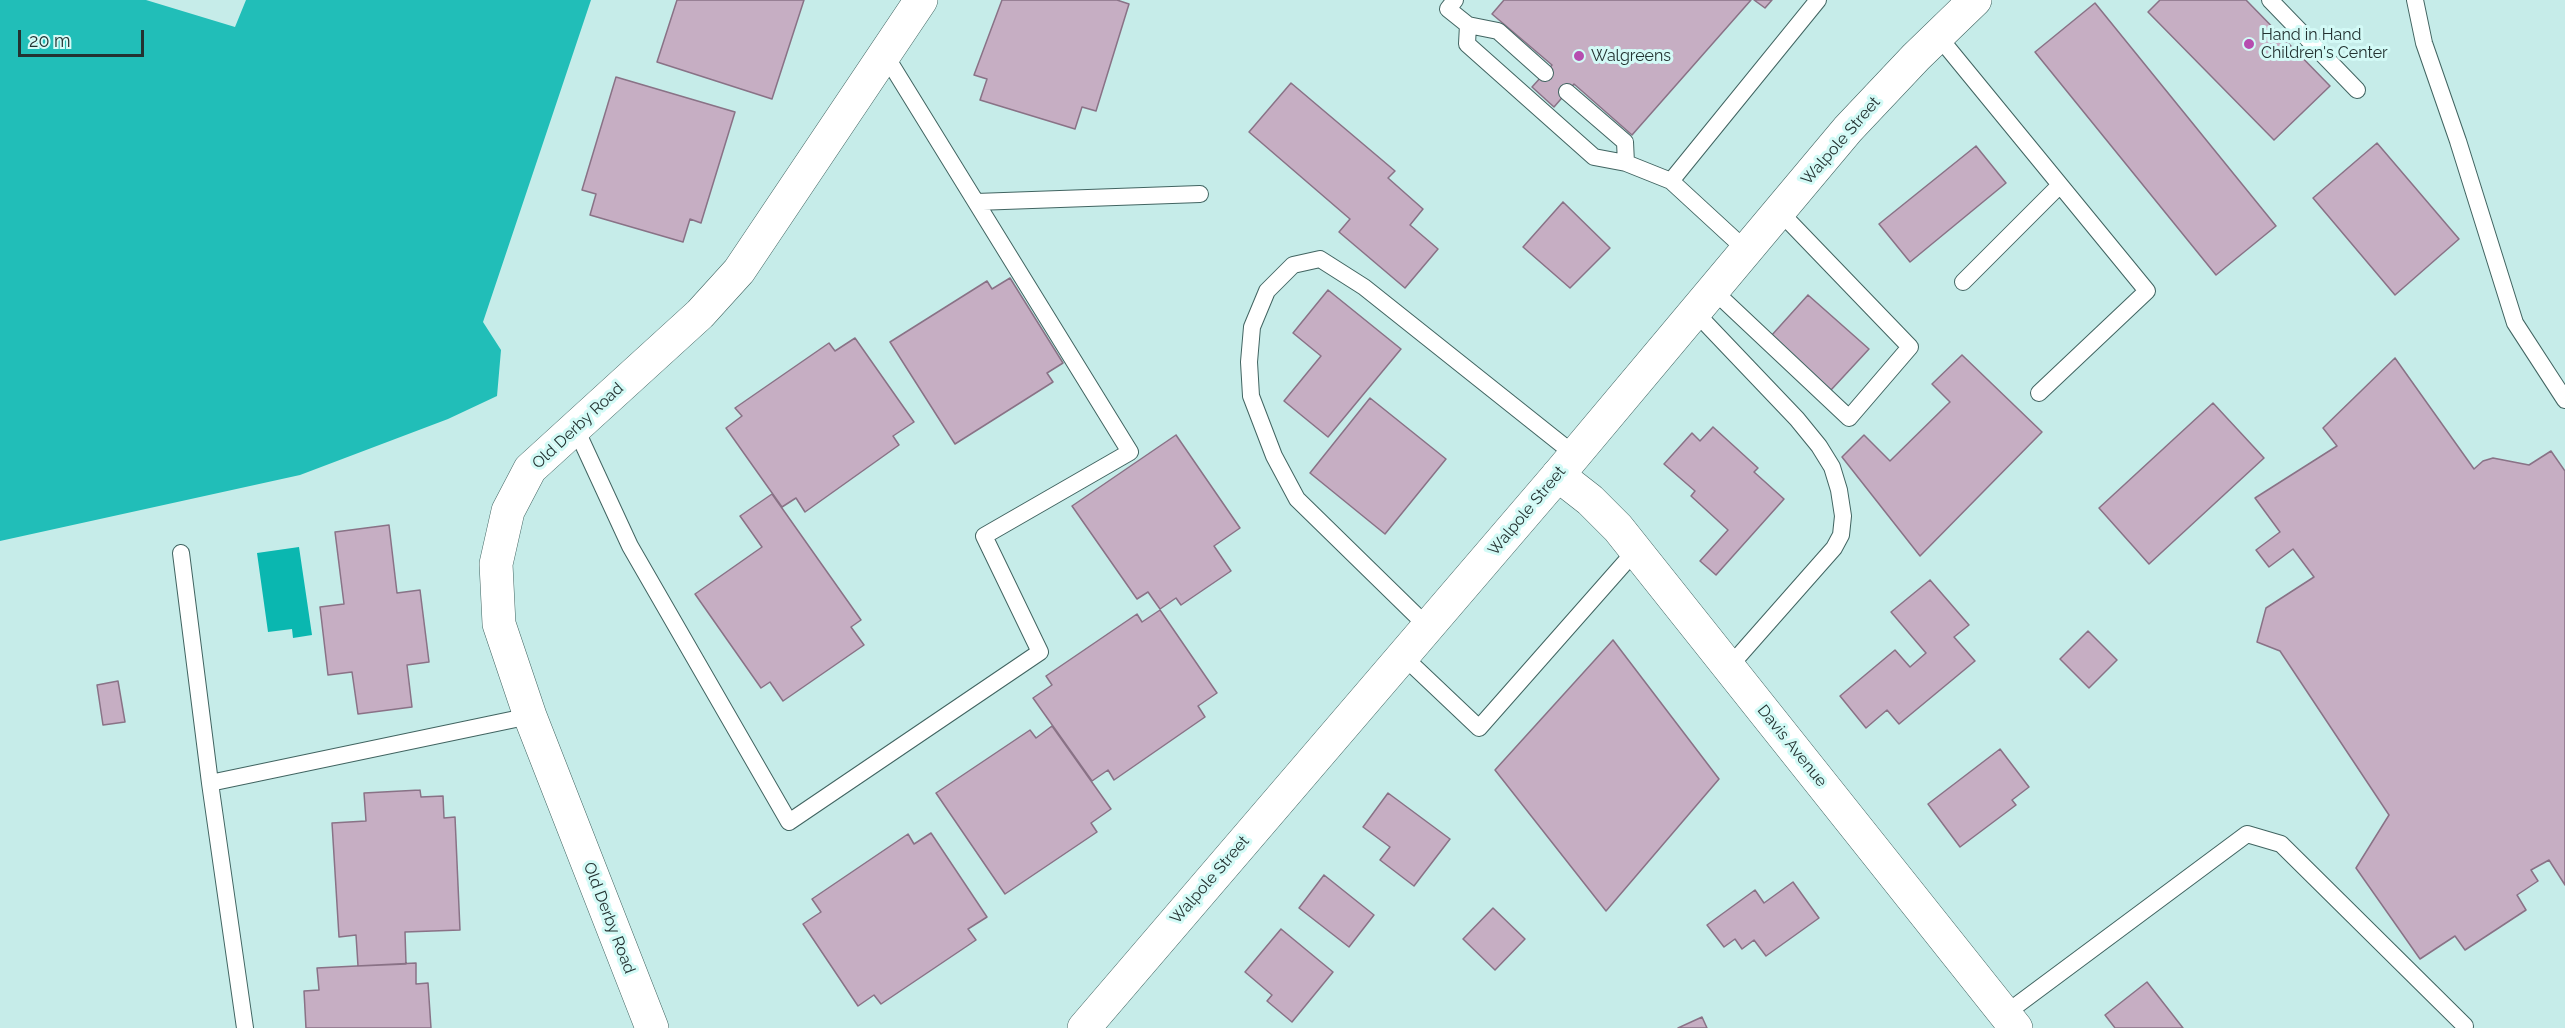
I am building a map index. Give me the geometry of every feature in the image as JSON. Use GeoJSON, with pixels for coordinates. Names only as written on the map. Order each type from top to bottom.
{"type":"FeatureCollection","features":[{"type":"Feature","properties":{"kind":"street","name":"Old Derby Road"},"geometry":{"type":"LineString","coordinates":[[652,1028],[530,716],[499,624],[496,564],[508,511],[530,469],[700,314],[739,271],[921,0]]}},
{"type":"Feature","properties":{"kind":"street","name":"Walpole Street"},"geometry":{"type":"LineString","coordinates":[[1084,1028],[1705,302],[1746,249],[1780,212],[1848,129],[1975,0]]}},
{"type":"Feature","properties":{"kind":"street","name":"Davis Avenue"},"geometry":{"type":"LineString","coordinates":[[1566,465],[2011,1021]]}},
{"type":"Feature","properties":{"kind":"lane"},"geometry":{"type":"LineString","coordinates":[[1455,0],[1448,9],[1468,25],[1498,31],[1545,72]]}},
{"type":"Feature","properties":{"kind":"lane"},"geometry":{"type":"LineString","coordinates":[[1671,181],[1818,0]]}},
{"type":"Feature","properties":{"kind":"lane"},"geometry":{"type":"LineString","coordinates":[[2270,0],[2357,90]]}},
{"type":"Feature","properties":{"kind":"lane"},"geometry":{"type":"LineString","coordinates":[[2415,0],[2424,43],[2458,141],[2515,323],[2565,400]]}},
{"type":"Feature","properties":{"kind":"lane"},"geometry":{"type":"LineString","coordinates":[[1468,25],[1467,44],[1594,157],[1626,163],[1671,181],[1746,249]]}},
{"type":"Feature","properties":{"kind":"lane"},"geometry":{"type":"LineString","coordinates":[[1938,36],[2147,291],[2039,393]]}},
{"type":"Feature","properties":{"kind":"lane"},"geometry":{"type":"LineString","coordinates":[[576,429],[630,546],[789,822],[1040,652],[984,537],[1130,452],[884,53]]}},
{"type":"Feature","properties":{"kind":"lane"},"geometry":{"type":"LineString","coordinates":[[1567,92],[1625,142],[1626,163]]}},
{"type":"Feature","properties":{"kind":"lane"},"geometry":{"type":"LineString","coordinates":[[1963,282],[2060,185]]}},
{"type":"Feature","properties":{"kind":"lane"},"geometry":{"type":"LineString","coordinates":[[976,202],[1200,194]]}},
{"type":"Feature","properties":{"kind":"lane"},"geometry":{"type":"LineString","coordinates":[[1705,302],[1849,418],[1910,347],[1780,212]]}},
{"type":"Feature","properties":{"kind":"lane"},"geometry":{"type":"LineString","coordinates":[[1428,627],[1296,499],[1274,456],[1251,396],[1249,362],[1252,327],[1267,291],[1293,265],[1320,259],[1364,287],[1566,465]]}},
{"type":"Feature","properties":{"kind":"lane"},"geometry":{"type":"LineString","coordinates":[[1705,302],[1819,446],[1832,467],[1843,516],[1841,536],[1834,548],[1729,667]]}},
{"type":"Feature","properties":{"kind":"lane"},"geometry":{"type":"LineString","coordinates":[[1403,656],[1479,728],[1636,550]]}},
{"type":"Feature","properties":{"kind":"lane"},"geometry":{"type":"LineString","coordinates":[[181,553],[210,783],[245,1028]]}},
{"type":"Feature","properties":{"kind":"lane"},"geometry":{"type":"LineString","coordinates":[[210,783],[530,716]]}},
{"type":"Feature","properties":{"kind":"lane"},"geometry":{"type":"LineString","coordinates":[[2011,1021],[2247,834],[2281,844],[2465,1026]]}},
{"type":"Feature","properties":{"kind":"shaded area"},"geometry":{"type":"Polygon","coordinates":[[[0,0],[146,0],[235,27],[246,0],[591,0],[483,322],[501,350],[497,396],[448,419],[300,475],[0,541],[0,0]]]}},
{"type":"Feature","properties":{"kind":"shaded area"},"geometry":{"type":"Polygon","coordinates":[[[299,547],[312,635],[293,638],[292,629],[268,632],[257,553],[299,547]]]}},
{"type":"Feature","properties":{"kind":"building"},"geometry":{"type":"Polygon","coordinates":[[[677,0],[804,0],[772,99],[657,62],[677,0]]]}},
{"type":"Feature","properties":{"kind":"building"},"geometry":{"type":"Polygon","coordinates":[[[1002,0],[1117,0],[1129,4],[1096,111],[1082,107],[1075,129],[980,100],[987,79],[974,75],[1002,0]]]}},
{"type":"Feature","properties":{"kind":"building","name":"Walgreens"},"geometry":{"type":"Polygon","coordinates":[[[1504,0],[1751,0],[1632,135],[1574,84],[1554,107],[1532,87],[1552,65],[1492,14],[1504,0]]]}},
{"type":"Feature","properties":{"kind":"building"},"geometry":{"type":"Polygon","coordinates":[[[1754,0],[1772,0],[1765,8],[1754,0]]]}},
{"type":"Feature","properties":{"kind":"building"},"geometry":{"type":"Polygon","coordinates":[[[2160,0],[2246,0],[2330,86],[2274,140],[2148,12],[2160,0]]]}},
{"type":"Feature","properties":{"kind":"building"},"geometry":{"type":"Polygon","coordinates":[[[2095,3],[2276,226],[2216,275],[2035,52],[2095,3]]]}},
{"type":"Feature","properties":{"kind":"building"},"geometry":{"type":"Polygon","coordinates":[[[616,77],[735,112],[701,223],[690,219],[683,242],[590,215],[596,194],[582,190],[616,77]]]}},
{"type":"Feature","properties":{"kind":"building"},"geometry":{"type":"Polygon","coordinates":[[[1291,83],[1395,171],[1388,178],[1423,209],[1410,225],[1438,249],[1405,288],[1339,232],[1350,219],[1249,132],[1291,83]]]}},
{"type":"Feature","properties":{"kind":"building"},"geometry":{"type":"Polygon","coordinates":[[[2377,143],[2459,239],[2395,295],[2313,198],[2377,143]]]}},
{"type":"Feature","properties":{"kind":"building"},"geometry":{"type":"Polygon","coordinates":[[[1976,146],[2006,183],[1910,262],[1879,224],[1976,146]]]}},
{"type":"Feature","properties":{"kind":"building"},"geometry":{"type":"Polygon","coordinates":[[[1563,202],[1610,248],[1570,288],[1523,247],[1563,202]]]}},
{"type":"Feature","properties":{"kind":"building"},"geometry":{"type":"Polygon","coordinates":[[[1010,278],[1063,363],[1047,373],[1053,382],[955,444],[890,342],[987,281],[992,289],[1010,278]]]}},
{"type":"Feature","properties":{"kind":"building"},"geometry":{"type":"Polygon","coordinates":[[[1328,290],[1401,349],[1328,437],[1284,401],[1321,356],[1293,333],[1328,290]]]}},
{"type":"Feature","properties":{"kind":"building"},"geometry":{"type":"Polygon","coordinates":[[[1808,295],[1869,349],[1831,390],[1771,336],[1808,295]]]}},
{"type":"Feature","properties":{"kind":"building"},"geometry":{"type":"Polygon","coordinates":[[[855,338],[914,422],[893,436],[899,445],[805,512],[796,498],[782,507],[726,428],[742,416],[735,408],[829,343],[835,351],[855,338]]]}},
{"type":"Feature","properties":{"kind":"building"},"geometry":{"type":"Polygon","coordinates":[[[1962,355],[2042,432],[1920,556],[1842,457],[1864,435],[1890,461],[1950,402],[1932,384],[1962,355]]]}},
{"type":"Feature","properties":{"kind":"building"},"geometry":{"type":"Polygon","coordinates":[[[2395,358],[2474,469],[2483,461],[2493,458],[2529,465],[2551,451],[2565,471],[2565,885],[2549,860],[2531,870],[2538,881],[2517,895],[2526,910],[2465,950],[2455,936],[2420,959],[2356,868],[2389,815],[2280,651],[2257,642],[2266,608],[2314,577],[2293,549],[2269,567],[2256,550],[2280,532],[2255,498],[2337,446],[2323,428],[2395,358]]]}},
{"type":"Feature","properties":{"kind":"building"},"geometry":{"type":"Polygon","coordinates":[[[1370,398],[1446,459],[1385,534],[1310,473],[1370,398]]]}},
{"type":"Feature","properties":{"kind":"building"},"geometry":{"type":"Polygon","coordinates":[[[2213,403],[2264,458],[2149,564],[2099,508],[2213,403]]]}},
{"type":"Feature","properties":{"kind":"building"},"geometry":{"type":"Polygon","coordinates":[[[1713,427],[1758,468],[1754,472],[1784,499],[1716,575],[1700,561],[1728,530],[1691,496],[1695,491],[1664,464],[1692,433],[1700,441],[1713,427]]]}},
{"type":"Feature","properties":{"kind":"building"},"geometry":{"type":"Polygon","coordinates":[[[1176,435],[1240,528],[1214,546],[1231,571],[1181,605],[1176,598],[1160,609],[1148,592],[1137,599],[1072,506],[1176,435]]]}},
{"type":"Feature","properties":{"kind":"building"},"geometry":{"type":"Polygon","coordinates":[[[772,494],[861,620],[851,627],[864,645],[783,701],[770,682],[761,688],[695,594],[762,547],[740,516],[772,494]]]}},
{"type":"Feature","properties":{"kind":"building"},"geometry":{"type":"Polygon","coordinates":[[[389,525],[397,593],[420,590],[429,662],[407,665],[412,707],[358,714],[352,672],[328,675],[320,607],[344,604],[335,532],[389,525]]]}},
{"type":"Feature","properties":{"kind":"building"},"geometry":{"type":"Polygon","coordinates":[[[1930,580],[1969,625],[1954,637],[1975,661],[1899,724],[1887,710],[1866,728],[1840,696],[1895,650],[1910,667],[1926,653],[1891,612],[1930,580]]]}},
{"type":"Feature","properties":{"kind":"building"},"geometry":{"type":"Polygon","coordinates":[[[1160,610],[1217,693],[1198,706],[1205,717],[1114,780],[1108,770],[1092,781],[1033,698],[1052,685],[1046,676],[1137,614],[1142,622],[1160,610]]]}},
{"type":"Feature","properties":{"kind":"building"},"geometry":{"type":"Polygon","coordinates":[[[2088,631],[2117,660],[2089,688],[2060,659],[2088,631]]]}},
{"type":"Feature","properties":{"kind":"building"},"geometry":{"type":"Polygon","coordinates":[[[1613,640],[1719,779],[1606,911],[1495,770],[1613,640]]]}},
{"type":"Feature","properties":{"kind":"building"},"geometry":{"type":"Polygon","coordinates":[[[118,681],[125,722],[103,725],[97,685],[118,681]]]}},
{"type":"Feature","properties":{"kind":"building"},"geometry":{"type":"Polygon","coordinates":[[[1052,726],[1111,809],[1091,823],[1097,832],[1005,894],[936,793],[1030,730],[1036,738],[1052,726]]]}},
{"type":"Feature","properties":{"kind":"building"},"geometry":{"type":"Polygon","coordinates":[[[2000,749],[2029,787],[2012,800],[2016,805],[1960,847],[1928,804],[2000,749]]]}},
{"type":"Feature","properties":{"kind":"building"},"geometry":{"type":"Polygon","coordinates":[[[420,790],[421,797],[443,796],[444,818],[455,817],[460,930],[405,932],[406,964],[358,966],[356,935],[339,937],[332,823],[366,821],[364,793],[420,790]]]}},
{"type":"Feature","properties":{"kind":"building"},"geometry":{"type":"Polygon","coordinates":[[[1388,793],[1450,839],[1414,886],[1380,860],[1390,847],[1363,827],[1388,793]]]}},
{"type":"Feature","properties":{"kind":"building"},"geometry":{"type":"Polygon","coordinates":[[[931,833],[987,917],[968,929],[976,940],[881,1004],[874,995],[858,1006],[803,924],[821,912],[812,899],[908,834],[914,844],[931,833]]]}},
{"type":"Feature","properties":{"kind":"building"},"geometry":{"type":"Polygon","coordinates":[[[1324,875],[1374,915],[1349,947],[1299,908],[1324,875]]]}},
{"type":"Feature","properties":{"kind":"building"},"geometry":{"type":"Polygon","coordinates":[[[1793,882],[1819,918],[1766,956],[1754,940],[1742,949],[1735,939],[1724,947],[1707,925],[1755,890],[1764,903],[1793,882]]]}},
{"type":"Feature","properties":{"kind":"building"},"geometry":{"type":"Polygon","coordinates":[[[1493,908],[1525,939],[1495,970],[1463,939],[1493,908]]]}},
{"type":"Feature","properties":{"kind":"building"},"geometry":{"type":"Polygon","coordinates":[[[1281,929],[1333,972],[1292,1022],[1267,1001],[1272,995],[1245,972],[1281,929]]]}},
{"type":"Feature","properties":{"kind":"building"},"geometry":{"type":"Polygon","coordinates":[[[416,963],[416,984],[428,983],[431,1028],[306,1028],[304,991],[319,990],[317,968],[416,963]]]}},
{"type":"Feature","properties":{"kind":"building"},"geometry":{"type":"Polygon","coordinates":[[[2147,982],[2183,1028],[2115,1028],[2105,1015],[2147,982]]]}},
{"type":"Feature","properties":{"kind":"building"},"geometry":{"type":"Polygon","coordinates":[[[1702,1017],[1707,1028],[1678,1028],[1702,1017]]]}},
{"type":"Feature","properties":{"kind":"place","name":"Hand in Hand Children's Center"},"geometry":{"type":"Point","coordinates":[2249,44]}},
{"type":"Feature","properties":{"kind":"place","name":"Walgreens"},"geometry":{"type":"Point","coordinates":[1579,56]}}]}
